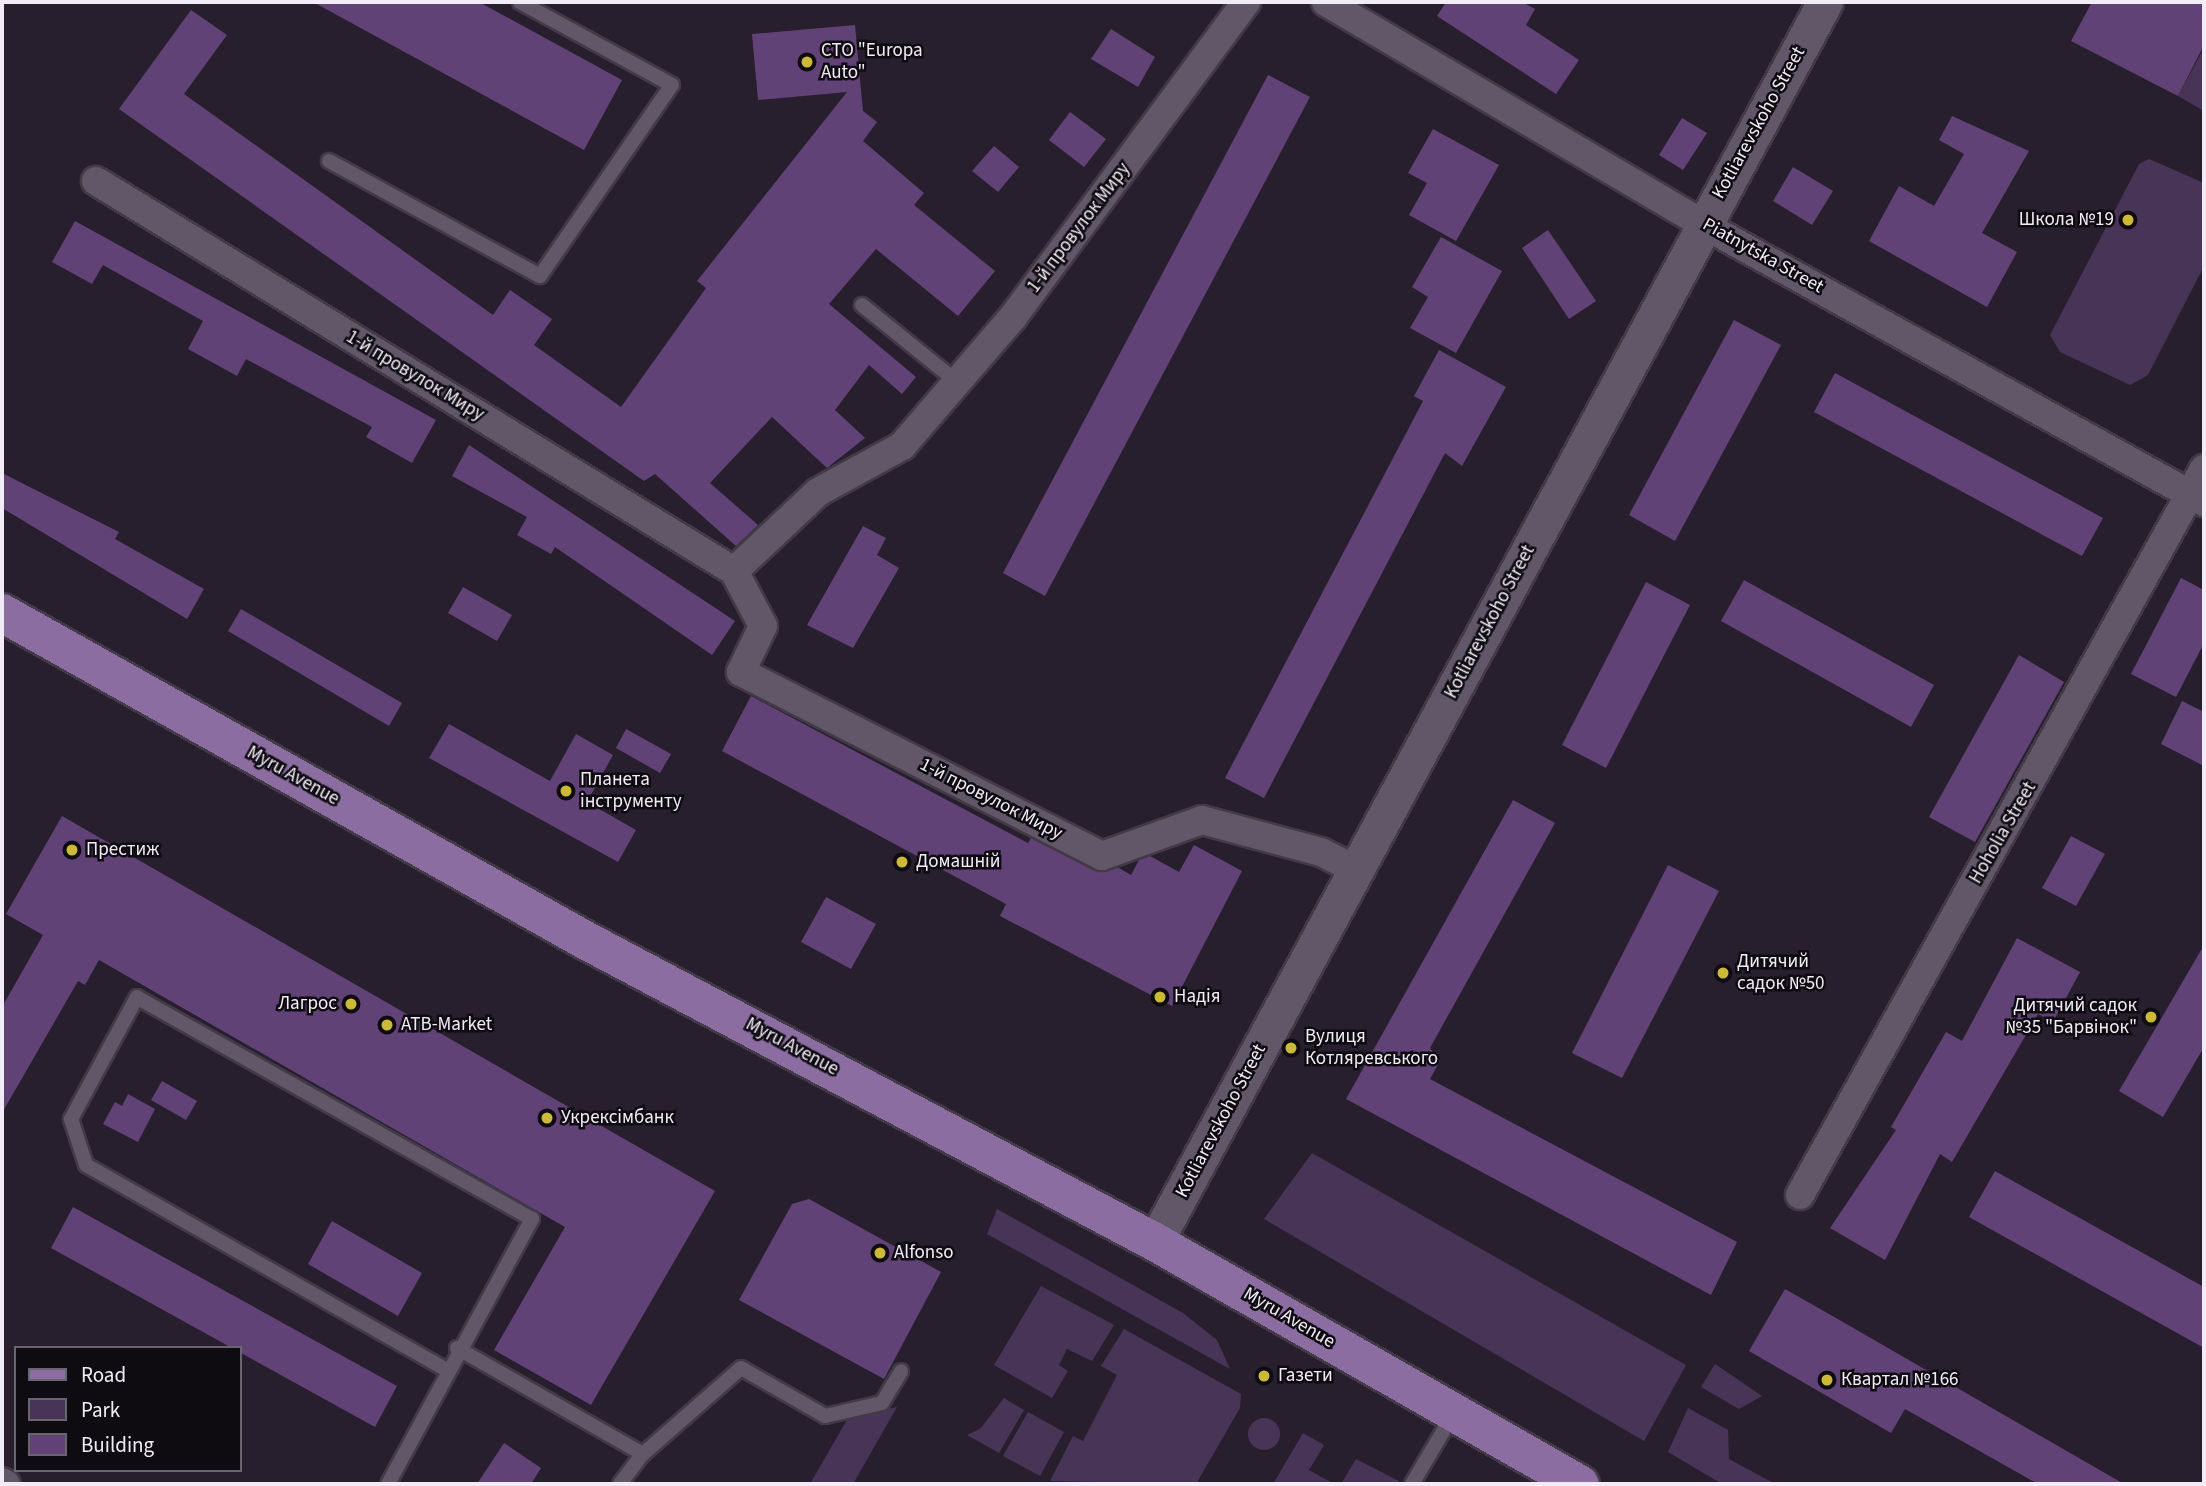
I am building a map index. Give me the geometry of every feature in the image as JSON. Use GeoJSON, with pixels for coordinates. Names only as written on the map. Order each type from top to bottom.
{"type":"FeatureCollection","features":[{"type":"Feature","properties":{"kind":"main road","name":"Myru Avenue"},"geometry":{"type":"LineString","coordinates":[[2,613],[585,940],[1155,1242],[1580,1484]]}},
{"type":"Feature","properties":{"kind":"street","name":"1-й провулок Миру"},"geometry":{"type":"LineString","coordinates":[[734,571],[818,492],[902,446],[1013,317],[1246,2]]}},
{"type":"Feature","properties":{"kind":"street","name":"Piatnytska Street"},"geometry":{"type":"LineString","coordinates":[[1326,2],[1704,225],[2197,498]]}},
{"type":"Feature","properties":{"kind":"street","name":"Kotliarevskoho Street"},"geometry":{"type":"LineString","coordinates":[[1155,1242],[1825,2]]}},
{"type":"Feature","properties":{"kind":"street","name":"1-й провулок Миру"},"geometry":{"type":"LineString","coordinates":[[96,181],[734,571],[763,626],[741,672],[1102,856],[1202,820],[1321,852],[1357,870]]}},
{"type":"Feature","properties":{"kind":"street","name":"Hoholia Street"},"geometry":{"type":"LineString","coordinates":[[1800,1195],[2197,498],[2204,469]]}},
{"type":"Feature","properties":{"kind":"lane"},"geometry":{"type":"LineString","coordinates":[[329,161],[540,276],[672,85],[520,2]]}},
{"type":"Feature","properties":{"kind":"lane"},"geometry":{"type":"LineString","coordinates":[[862,304],[957,382]]}},
{"type":"Feature","properties":{"kind":"lane"},"geometry":{"type":"LineString","coordinates":[[388,1484],[447,1370],[457,1348],[532,1219],[137,997],[71,1119],[86,1165],[447,1370]]}},
{"type":"Feature","properties":{"kind":"lane"},"geometry":{"type":"LineString","coordinates":[[457,1348],[643,1454]]}},
{"type":"Feature","properties":{"kind":"lane"},"geometry":{"type":"LineString","coordinates":[[620,1484],[643,1454],[741,1368],[825,1416],[882,1403],[901,1371]]}},
{"type":"Feature","properties":{"kind":"lane"},"geometry":{"type":"LineString","coordinates":[[1412,1484],[1455,1413]]}},
{"type":"Feature","properties":{"kind":"green space"},"geometry":{"type":"Polygon","coordinates":[[[2204,48],[2204,111],[2178,96],[2204,48]]]}},
{"type":"Feature","properties":{"kind":"green space"},"geometry":{"type":"Polygon","coordinates":[[[2149,159],[2204,183],[2204,266],[2148,375],[2130,385],[2060,352],[2050,335],[2139,164],[2149,159]]]}},
{"type":"Feature","properties":{"kind":"green space"},"geometry":{"type":"Polygon","coordinates":[[[1312,1153],[1686,1365],[1644,1441],[1264,1219],[1312,1153]]]}},
{"type":"Feature","properties":{"kind":"green space"},"geometry":{"type":"Polygon","coordinates":[[[997,1209],[1183,1313],[1217,1340],[1230,1369],[987,1234],[997,1209]]]}},
{"type":"Feature","properties":{"kind":"green space"},"geometry":{"type":"Polygon","coordinates":[[[1041,1286],[1114,1325],[1092,1361],[1067,1349],[1059,1365],[1068,1371],[1052,1398],[994,1365],[1041,1286]]]}},
{"type":"Feature","properties":{"kind":"green space"},"geometry":{"type":"Polygon","coordinates":[[[1124,1329],[1241,1394],[1240,1408],[1196,1484],[1050,1481],[1073,1436],[1083,1441],[1117,1375],[1101,1366],[1124,1329]]]}},
{"type":"Feature","properties":{"kind":"green space"},"geometry":{"type":"Polygon","coordinates":[[[1715,1364],[1762,1396],[1739,1409],[1701,1387],[1715,1364]]]}},
{"type":"Feature","properties":{"kind":"green space"},"geometry":{"type":"Polygon","coordinates":[[[1004,1398],[1024,1410],[999,1453],[967,1435],[980,1429],[1004,1398]]]}},
{"type":"Feature","properties":{"kind":"green space"},"geometry":{"type":"Polygon","coordinates":[[[897,1407],[853,1484],[810,1484],[848,1418],[897,1407]]]}},
{"type":"Feature","properties":{"kind":"green space"},"geometry":{"type":"Polygon","coordinates":[[[1688,1408],[1728,1430],[1729,1459],[1775,1484],[1722,1484],[1668,1452],[1688,1408]]]}},
{"type":"Feature","properties":{"kind":"green space"},"geometry":{"type":"Polygon","coordinates":[[[1028,1412],[1064,1432],[1040,1476],[1003,1456],[1028,1412]]]}},
{"type":"Feature","properties":{"kind":"green space"},"geometry":{"type":"Polygon","coordinates":[[[1264,1418],[1275,1423],[1280,1434],[1275,1445],[1264,1450],[1253,1445],[1248,1434],[1253,1423],[1264,1418]]]}},
{"type":"Feature","properties":{"kind":"green space"},"geometry":{"type":"Polygon","coordinates":[[[1303,1433],[1324,1445],[1309,1470],[1334,1484],[1273,1484],[1303,1433]]]}},
{"type":"Feature","properties":{"kind":"green space"},"geometry":{"type":"Polygon","coordinates":[[[1356,1459],[1399,1481],[1397,1484],[1341,1484],[1356,1459]]]}},
{"type":"Feature","properties":{"kind":"building"},"geometry":{"type":"Polygon","coordinates":[[[313,2],[479,2],[622,80],[584,150],[313,2]]]}},
{"type":"Feature","properties":{"kind":"building"},"geometry":{"type":"Polygon","coordinates":[[[1446,2],[1522,2],[1535,9],[1526,25],[1579,60],[1556,94],[1437,16],[1446,2]]]}},
{"type":"Feature","properties":{"kind":"building"},"geometry":{"type":"Polygon","coordinates":[[[2092,2],[2204,2],[2204,45],[2178,96],[2071,41],[2092,2]]]}},
{"type":"Feature","properties":{"kind":"building"},"geometry":{"type":"Polygon","coordinates":[[[191,10],[227,35],[184,94],[493,315],[510,290],[552,319],[534,345],[621,407],[706,288],[697,281],[847,92],[758,100],[752,34],[855,25],[863,111],[877,122],[863,141],[924,193],[914,205],[995,271],[958,316],[876,249],[829,304],[916,377],[902,394],[869,365],[835,410],[865,438],[827,468],[772,417],[710,483],[758,525],[736,546],[655,474],[644,481],[119,109],[191,10]]]}},
{"type":"Feature","properties":{"kind":"building"},"geometry":{"type":"Polygon","coordinates":[[[1111,29],[1155,57],[1138,87],[1091,59],[1111,29]]]}},
{"type":"Feature","properties":{"kind":"building"},"geometry":{"type":"Polygon","coordinates":[[[1268,75],[1310,97],[1045,596],[1003,573],[1268,75]]]}},
{"type":"Feature","properties":{"kind":"building"},"geometry":{"type":"Polygon","coordinates":[[[1070,112],[1106,139],[1084,167],[1049,140],[1070,112]]]}},
{"type":"Feature","properties":{"kind":"building"},"geometry":{"type":"Polygon","coordinates":[[[1952,116],[2029,151],[1982,233],[2017,252],[1987,307],[1869,241],[1899,186],[1934,206],[1964,154],[1939,140],[1952,116]]]}},
{"type":"Feature","properties":{"kind":"building"},"geometry":{"type":"Polygon","coordinates":[[[1682,118],[1707,133],[1683,170],[1659,155],[1682,118]]]}},
{"type":"Feature","properties":{"kind":"building"},"geometry":{"type":"Polygon","coordinates":[[[1433,129],[1499,165],[1456,241],[1409,215],[1427,183],[1408,173],[1433,129]]]}},
{"type":"Feature","properties":{"kind":"building"},"geometry":{"type":"Polygon","coordinates":[[[994,146],[1019,167],[998,192],[972,171],[994,146]]]}},
{"type":"Feature","properties":{"kind":"building"},"geometry":{"type":"Polygon","coordinates":[[[1793,167],[1833,191],[1812,225],[1773,201],[1793,167]]]}},
{"type":"Feature","properties":{"kind":"building"},"geometry":{"type":"Polygon","coordinates":[[[75,221],[436,420],[412,463],[366,437],[372,427],[246,359],[237,376],[188,349],[203,321],[103,265],[92,284],[52,262],[75,221]]]}},
{"type":"Feature","properties":{"kind":"building"},"geometry":{"type":"Polygon","coordinates":[[[1548,230],[1596,301],[1569,319],[1522,248],[1548,230]]]}},
{"type":"Feature","properties":{"kind":"building"},"geometry":{"type":"Polygon","coordinates":[[[1441,237],[1502,271],[1456,353],[1410,328],[1428,297],[1412,287],[1441,237]]]}},
{"type":"Feature","properties":{"kind":"building"},"geometry":{"type":"Polygon","coordinates":[[[1734,320],[1781,345],[1675,541],[1629,515],[1734,320]]]}},
{"type":"Feature","properties":{"kind":"building"},"geometry":{"type":"Polygon","coordinates":[[[1439,350],[1506,387],[1462,466],[1445,453],[1264,798],[1225,778],[1423,401],[1414,396],[1439,350]]]}},
{"type":"Feature","properties":{"kind":"building"},"geometry":{"type":"Polygon","coordinates":[[[1835,373],[2103,518],[2082,556],[1814,412],[1835,373]]]}},
{"type":"Feature","properties":{"kind":"building"},"geometry":{"type":"Polygon","coordinates":[[[469,445],[735,621],[712,655],[555,547],[551,554],[517,535],[527,517],[452,476],[469,445]]]}},
{"type":"Feature","properties":{"kind":"building"},"geometry":{"type":"Polygon","coordinates":[[[2,473],[119,532],[115,539],[204,589],[187,619],[2,508],[2,473]]]}},
{"type":"Feature","properties":{"kind":"building"},"geometry":{"type":"Polygon","coordinates":[[[863,526],[886,538],[877,555],[899,568],[853,648],[807,625],[863,526]]]}},
{"type":"Feature","properties":{"kind":"building"},"geometry":{"type":"Polygon","coordinates":[[[2181,578],[2204,590],[2204,643],[2176,697],[2131,674],[2181,578]]]}},
{"type":"Feature","properties":{"kind":"building"},"geometry":{"type":"Polygon","coordinates":[[[1744,580],[1934,685],[1911,727],[1721,621],[1744,580]]]}},
{"type":"Feature","properties":{"kind":"building"},"geometry":{"type":"Polygon","coordinates":[[[1646,582],[1690,605],[1606,768],[1562,745],[1646,582]]]}},
{"type":"Feature","properties":{"kind":"building"},"geometry":{"type":"Polygon","coordinates":[[[463,587],[512,615],[497,641],[448,613],[463,587]]]}},
{"type":"Feature","properties":{"kind":"building"},"geometry":{"type":"Polygon","coordinates":[[[241,609],[402,703],[389,726],[228,631],[241,609]]]}},
{"type":"Feature","properties":{"kind":"building"},"geometry":{"type":"Polygon","coordinates":[[[2019,655],[2064,682],[1975,842],[1929,817],[2019,655]]]}},
{"type":"Feature","properties":{"kind":"building"},"geometry":{"type":"Polygon","coordinates":[[[751,696],[1028,843],[1031,838],[1095,871],[1119,868],[1131,875],[1139,860],[1150,856],[1179,872],[1194,845],[1242,871],[1172,1006],[1000,916],[1006,904],[722,751],[751,696]]]}},
{"type":"Feature","properties":{"kind":"building"},"geometry":{"type":"Polygon","coordinates":[[[2182,701],[2204,712],[2204,766],[2161,744],[2182,701]]]}},
{"type":"Feature","properties":{"kind":"building"},"geometry":{"type":"Polygon","coordinates":[[[449,724],[550,781],[576,734],[613,755],[587,802],[636,830],[618,862],[429,758],[449,724]]]}},
{"type":"Feature","properties":{"kind":"building"},"geometry":{"type":"Polygon","coordinates":[[[626,729],[671,754],[660,773],[616,748],[626,729]]]}},
{"type":"Feature","properties":{"kind":"building"},"geometry":{"type":"Polygon","coordinates":[[[1513,800],[1555,823],[1430,1048],[1440,1061],[1430,1079],[1737,1242],[1711,1295],[1346,1099],[1513,800]]]}},
{"type":"Feature","properties":{"kind":"building"},"geometry":{"type":"Polygon","coordinates":[[[62,816],[715,1191],[591,1405],[494,1350],[565,1227],[99,960],[85,985],[78,981],[2,1113],[2,1007],[43,935],[6,914],[62,816]]]}},
{"type":"Feature","properties":{"kind":"building"},"geometry":{"type":"Polygon","coordinates":[[[2071,836],[2105,854],[2076,906],[2042,888],[2071,836]]]}},
{"type":"Feature","properties":{"kind":"building"},"geometry":{"type":"Polygon","coordinates":[[[1668,865],[1719,891],[1622,1078],[1572,1053],[1668,865]]]}},
{"type":"Feature","properties":{"kind":"building"},"geometry":{"type":"Polygon","coordinates":[[[826,897],[876,924],[851,969],[801,942],[826,897]]]}},
{"type":"Feature","properties":{"kind":"building"},"geometry":{"type":"Polygon","coordinates":[[[2017,938],[2080,972],[2053,1022],[2038,1014],[1952,1162],[1940,1154],[1885,1260],[1830,1228],[1896,1130],[1891,1127],[1946,1032],[1962,1041],[2017,938]]]}},
{"type":"Feature","properties":{"kind":"building"},"geometry":{"type":"Polygon","coordinates":[[[2204,945],[2204,1047],[2163,1117],[2119,1091],[2204,945]]]}},
{"type":"Feature","properties":{"kind":"building"},"geometry":{"type":"Polygon","coordinates":[[[162,1081],[197,1101],[186,1120],[151,1100],[162,1081]]]}},
{"type":"Feature","properties":{"kind":"building"},"geometry":{"type":"Polygon","coordinates":[[[128,1094],[155,1109],[138,1142],[103,1124],[115,1102],[122,1106],[128,1094]]]}},
{"type":"Feature","properties":{"kind":"building"},"geometry":{"type":"Polygon","coordinates":[[[1995,1171],[2204,1287],[2204,1348],[1969,1217],[1995,1171]]]}},
{"type":"Feature","properties":{"kind":"building"},"geometry":{"type":"Polygon","coordinates":[[[809,1199],[941,1272],[884,1379],[739,1300],[792,1204],[809,1199]]]}},
{"type":"Feature","properties":{"kind":"building"},"geometry":{"type":"Polygon","coordinates":[[[73,1207],[397,1386],[375,1427],[242,1354],[242,1346],[228,1346],[51,1248],[73,1207]]]}},
{"type":"Feature","properties":{"kind":"building"},"geometry":{"type":"Polygon","coordinates":[[[332,1221],[422,1273],[398,1316],[308,1264],[332,1221]]]}},
{"type":"Feature","properties":{"kind":"building"},"geometry":{"type":"Polygon","coordinates":[[[1785,1289],[2124,1484],[2038,1484],[1905,1409],[1891,1433],[1749,1351],[1785,1289]]]}},
{"type":"Feature","properties":{"kind":"building"},"geometry":{"type":"Polygon","coordinates":[[[504,1443],[541,1468],[531,1484],[477,1484],[504,1443]]]}},
{"type":"Feature","properties":{"kind":"place","name":"СТО \"Europa Auto\""},"geometry":{"type":"Point","coordinates":[807,62]}},
{"type":"Feature","properties":{"kind":"place","name":"Школа №19"},"geometry":{"type":"Point","coordinates":[2128,220]}},
{"type":"Feature","properties":{"kind":"place","name":"Планета інструменту"},"geometry":{"type":"Point","coordinates":[566,791]}},
{"type":"Feature","properties":{"kind":"place","name":"Престиж"},"geometry":{"type":"Point","coordinates":[72,850]}},
{"type":"Feature","properties":{"kind":"place","name":"Домашній"},"geometry":{"type":"Point","coordinates":[902,862]}},
{"type":"Feature","properties":{"kind":"place","name":"Дитячий садок №50"},"geometry":{"type":"Point","coordinates":[1723,973]}},
{"type":"Feature","properties":{"kind":"place","name":"Надія"},"geometry":{"type":"Point","coordinates":[1160,997]}},
{"type":"Feature","properties":{"kind":"place","name":"Лагрос"},"geometry":{"type":"Point","coordinates":[351,1004]}},
{"type":"Feature","properties":{"kind":"place","name":"Дитячий садок №35 \"Барвінок\""},"geometry":{"type":"Point","coordinates":[2151,1017]}},
{"type":"Feature","properties":{"kind":"place","name":"ATB-Market"},"geometry":{"type":"Point","coordinates":[387,1025]}},
{"type":"Feature","properties":{"kind":"place","name":"Вулиця Котляревського"},"geometry":{"type":"Point","coordinates":[1291,1048]}},
{"type":"Feature","properties":{"kind":"place","name":"Укрексімбанк"},"geometry":{"type":"Point","coordinates":[547,1118]}},
{"type":"Feature","properties":{"kind":"place","name":"Alfonso"},"geometry":{"type":"Point","coordinates":[880,1253]}},
{"type":"Feature","properties":{"kind":"place","name":"Газети"},"geometry":{"type":"Point","coordinates":[1264,1376]}},
{"type":"Feature","properties":{"kind":"place","name":"Квартал №166"},"geometry":{"type":"Point","coordinates":[1827,1380]}}]}
